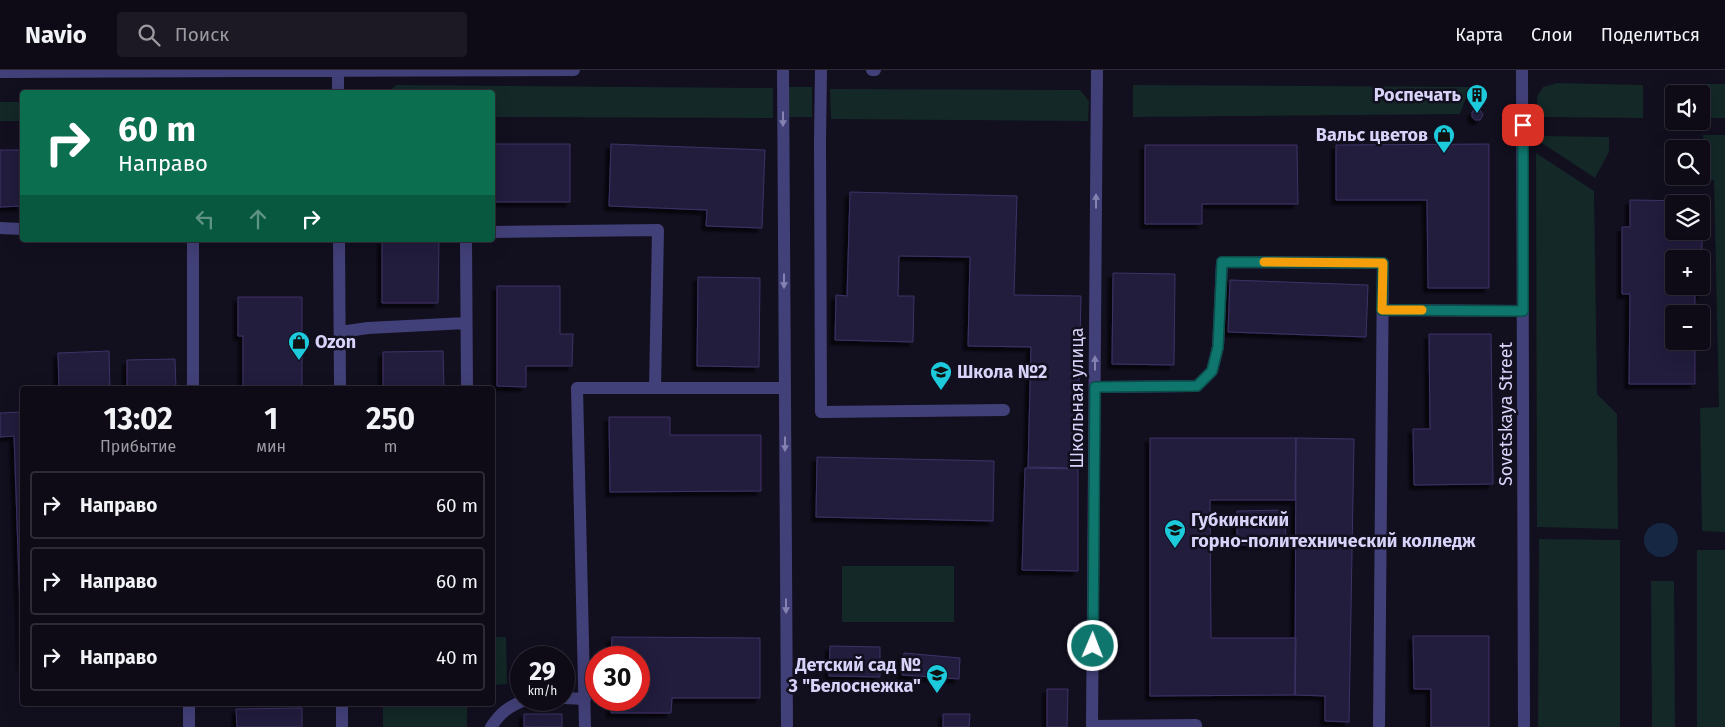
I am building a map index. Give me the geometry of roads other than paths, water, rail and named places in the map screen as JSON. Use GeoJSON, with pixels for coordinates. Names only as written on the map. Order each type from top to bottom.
{"type":"FeatureCollection","features":[{"type":"Feature","properties":{"kind":"street"},"geometry":{"type":"LineString","coordinates":[[338,70],[338,90]]}},
{"type":"Feature","properties":{"kind":"street"},"geometry":{"type":"LineString","coordinates":[[0,72],[574,70]]}},
{"type":"Feature","properties":{"kind":"street"},"geometry":{"type":"LineString","coordinates":[[783,70],[786,727]]}},
{"type":"Feature","properties":{"kind":"street"},"geometry":{"type":"LineString","coordinates":[[821,70],[821,412],[1004,410]]}},
{"type":"Feature","properties":{"kind":"street","name":"Школьная улица"},"geometry":{"type":"LineString","coordinates":[[1092,726],[1097,70]]}},
{"type":"Feature","properties":{"kind":"street","name":"Sovetskaya Street"},"geometry":{"type":"LineString","coordinates":[[1522,70],[1524,727]]}},
{"type":"Feature","properties":{"kind":"street"},"geometry":{"type":"LineString","coordinates":[[0,228],[20,229]]}},
{"type":"Feature","properties":{"kind":"street"},"geometry":{"type":"LineString","coordinates":[[495,232],[658,230],[655,388]]}},
{"type":"Feature","properties":{"kind":"street"},"geometry":{"type":"LineString","coordinates":[[193,242],[193,386]]}},
{"type":"Feature","properties":{"kind":"street"},"geometry":{"type":"LineString","coordinates":[[339,242],[340,386]]}},
{"type":"Feature","properties":{"kind":"street"},"geometry":{"type":"LineString","coordinates":[[466,242],[466,386]]}},
{"type":"Feature","properties":{"kind":"street"},"geometry":{"type":"LineString","coordinates":[[1095,387],[1197,386],[1212,371],[1218,347],[1222,262],[1383,263],[1379,727]]}},
{"type":"Feature","properties":{"kind":"street"},"geometry":{"type":"LineString","coordinates":[[1382,310],[1523,311]]}},
{"type":"Feature","properties":{"kind":"street"},"geometry":{"type":"LineString","coordinates":[[340,332],[368,328],[466,323]]}},
{"type":"Feature","properties":{"kind":"street"},"geometry":{"type":"LineString","coordinates":[[575,699],[585,699],[577,388],[785,388]]}},
{"type":"Feature","properties":{"kind":"street"},"geometry":{"type":"LineString","coordinates":[[189,706],[190,727]]}},
{"type":"Feature","properties":{"kind":"street"},"geometry":{"type":"LineString","coordinates":[[342,706],[342,727]]}},
{"type":"Feature","properties":{"kind":"street"},"geometry":{"type":"LineString","coordinates":[[491,727],[498,716],[510,707]]}},
{"type":"Feature","properties":{"kind":"street"},"geometry":{"type":"LineString","coordinates":[[585,711],[585,727]]}},
{"type":"Feature","properties":{"kind":"street"},"geometry":{"type":"LineString","coordinates":[[1092,726],[1196,725],[1196,727]]}},
{"type":"Feature","properties":{"kind":"water"},"geometry":{"type":"Polygon","coordinates":[[[1661,523],[1668,524],[1673,528],[1677,533],[1677,547],[1673,552],[1668,556],[1661,557],[1654,556],[1649,552],[1645,547],[1644,540],[1645,533],[1649,528],[1654,524],[1661,523]]]}},
{"type":"Feature","properties":{"kind":"place","name":"Роспечать"},"geometry":{"type":"Point","coordinates":[1477,114]}},
{"type":"Feature","properties":{"kind":"place","name":"Вальс цветов"},"geometry":{"type":"Point","coordinates":[1444,154]}},
{"type":"Feature","properties":{"kind":"place","name":"Ozon"},"geometry":{"type":"Point","coordinates":[299,361]}},
{"type":"Feature","properties":{"kind":"place","name":"Школа №2"},"geometry":{"type":"Point","coordinates":[941,391]}},
{"type":"Feature","properties":{"kind":"place","name":"Губкинский горно-политехнический колледж"},"geometry":{"type":"Point","coordinates":[1175,549]}},
{"type":"Feature","properties":{"kind":"place","name":"Детский сад № 3 \"Белоснежка\""},"geometry":{"type":"Point","coordinates":[937,694]}}]}
